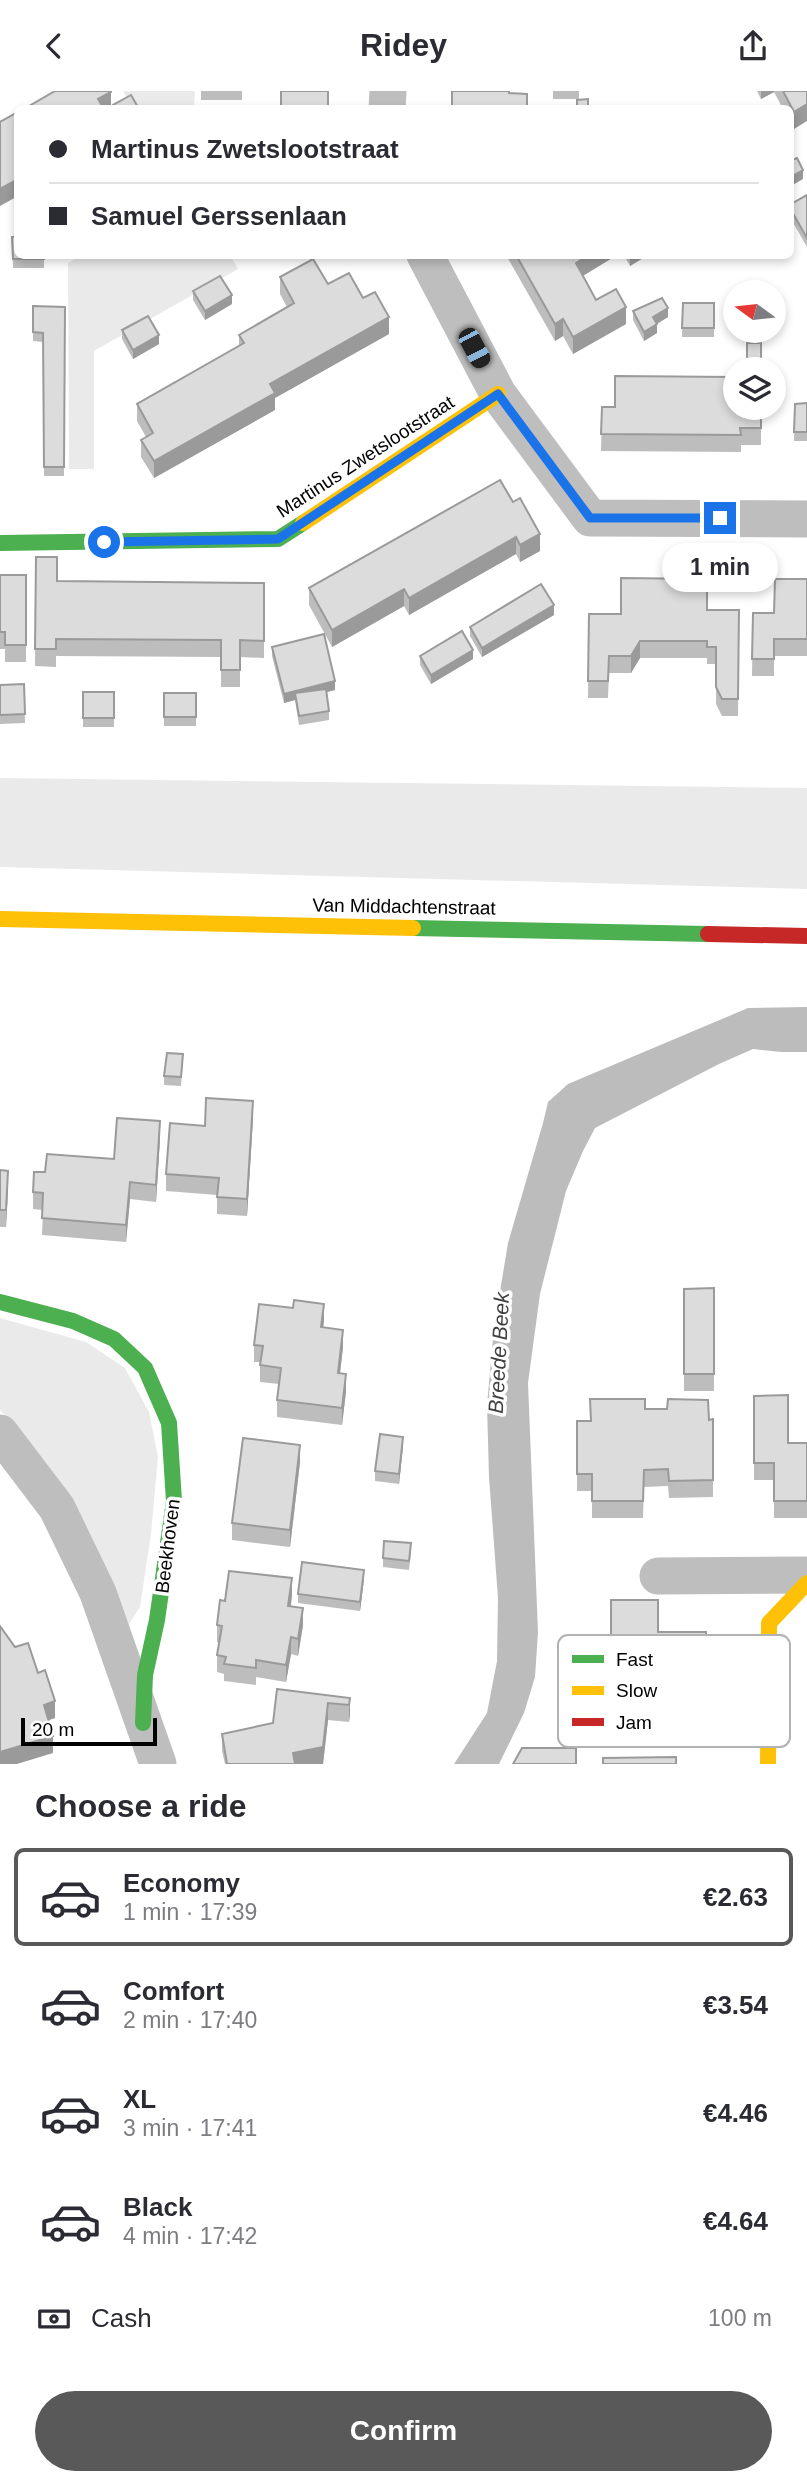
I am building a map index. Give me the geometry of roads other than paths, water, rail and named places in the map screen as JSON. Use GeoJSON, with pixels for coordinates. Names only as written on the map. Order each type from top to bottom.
{"type":"FeatureCollection","features":[{"type":"Feature","properties":{"kind":"street"},"geometry":{"type":"LineString","coordinates":[[427,259],[498,394],[590,518],[807,519]]}},
{"type":"Feature","properties":{"kind":"street","name":"Martinus Zwetslootstraat"},"geometry":{"type":"LineString","coordinates":[[0,543],[278,539],[498,394]]}},
{"type":"Feature","properties":{"kind":"street","name":"Van Middachtenstraat"},"geometry":{"type":"LineString","coordinates":[[0,919],[807,936]]}},
{"type":"Feature","properties":{"kind":"street","name":"Beekhoven"},"geometry":{"type":"LineString","coordinates":[[0,1302],[74,1321],[114,1339],[145,1367],[169,1423],[174,1501],[158,1620],[145,1675],[143,1723]]}},
{"type":"Feature","properties":{"kind":"street","name":"Beekhoven"},"geometry":{"type":"LineString","coordinates":[[0,1433],[57,1508],[98,1593],[158,1764]]}},
{"type":"Feature","properties":{"kind":"street"},"geometry":{"type":"LineString","coordinates":[[659,1576],[807,1575]]}},
{"type":"Feature","properties":{"kind":"street"},"geometry":{"type":"LineString","coordinates":[[769,1635],[769,1623],[807,1583]]}},
{"type":"Feature","properties":{"kind":"water","name":"Breede Beek"},"geometry":{"type":"Polygon","coordinates":[[[807,1007],[807,1052],[753,1049],[719,1064],[595,1128],[583,1151],[566,1191],[540,1294],[528,1383],[538,1632],[535,1677],[524,1713],[499,1764],[454,1764],[487,1713],[497,1661],[498,1598],[489,1477],[487,1405],[494,1328],[508,1243],[548,1102],[568,1084],[748,1008],[807,1007]]]}}]}
